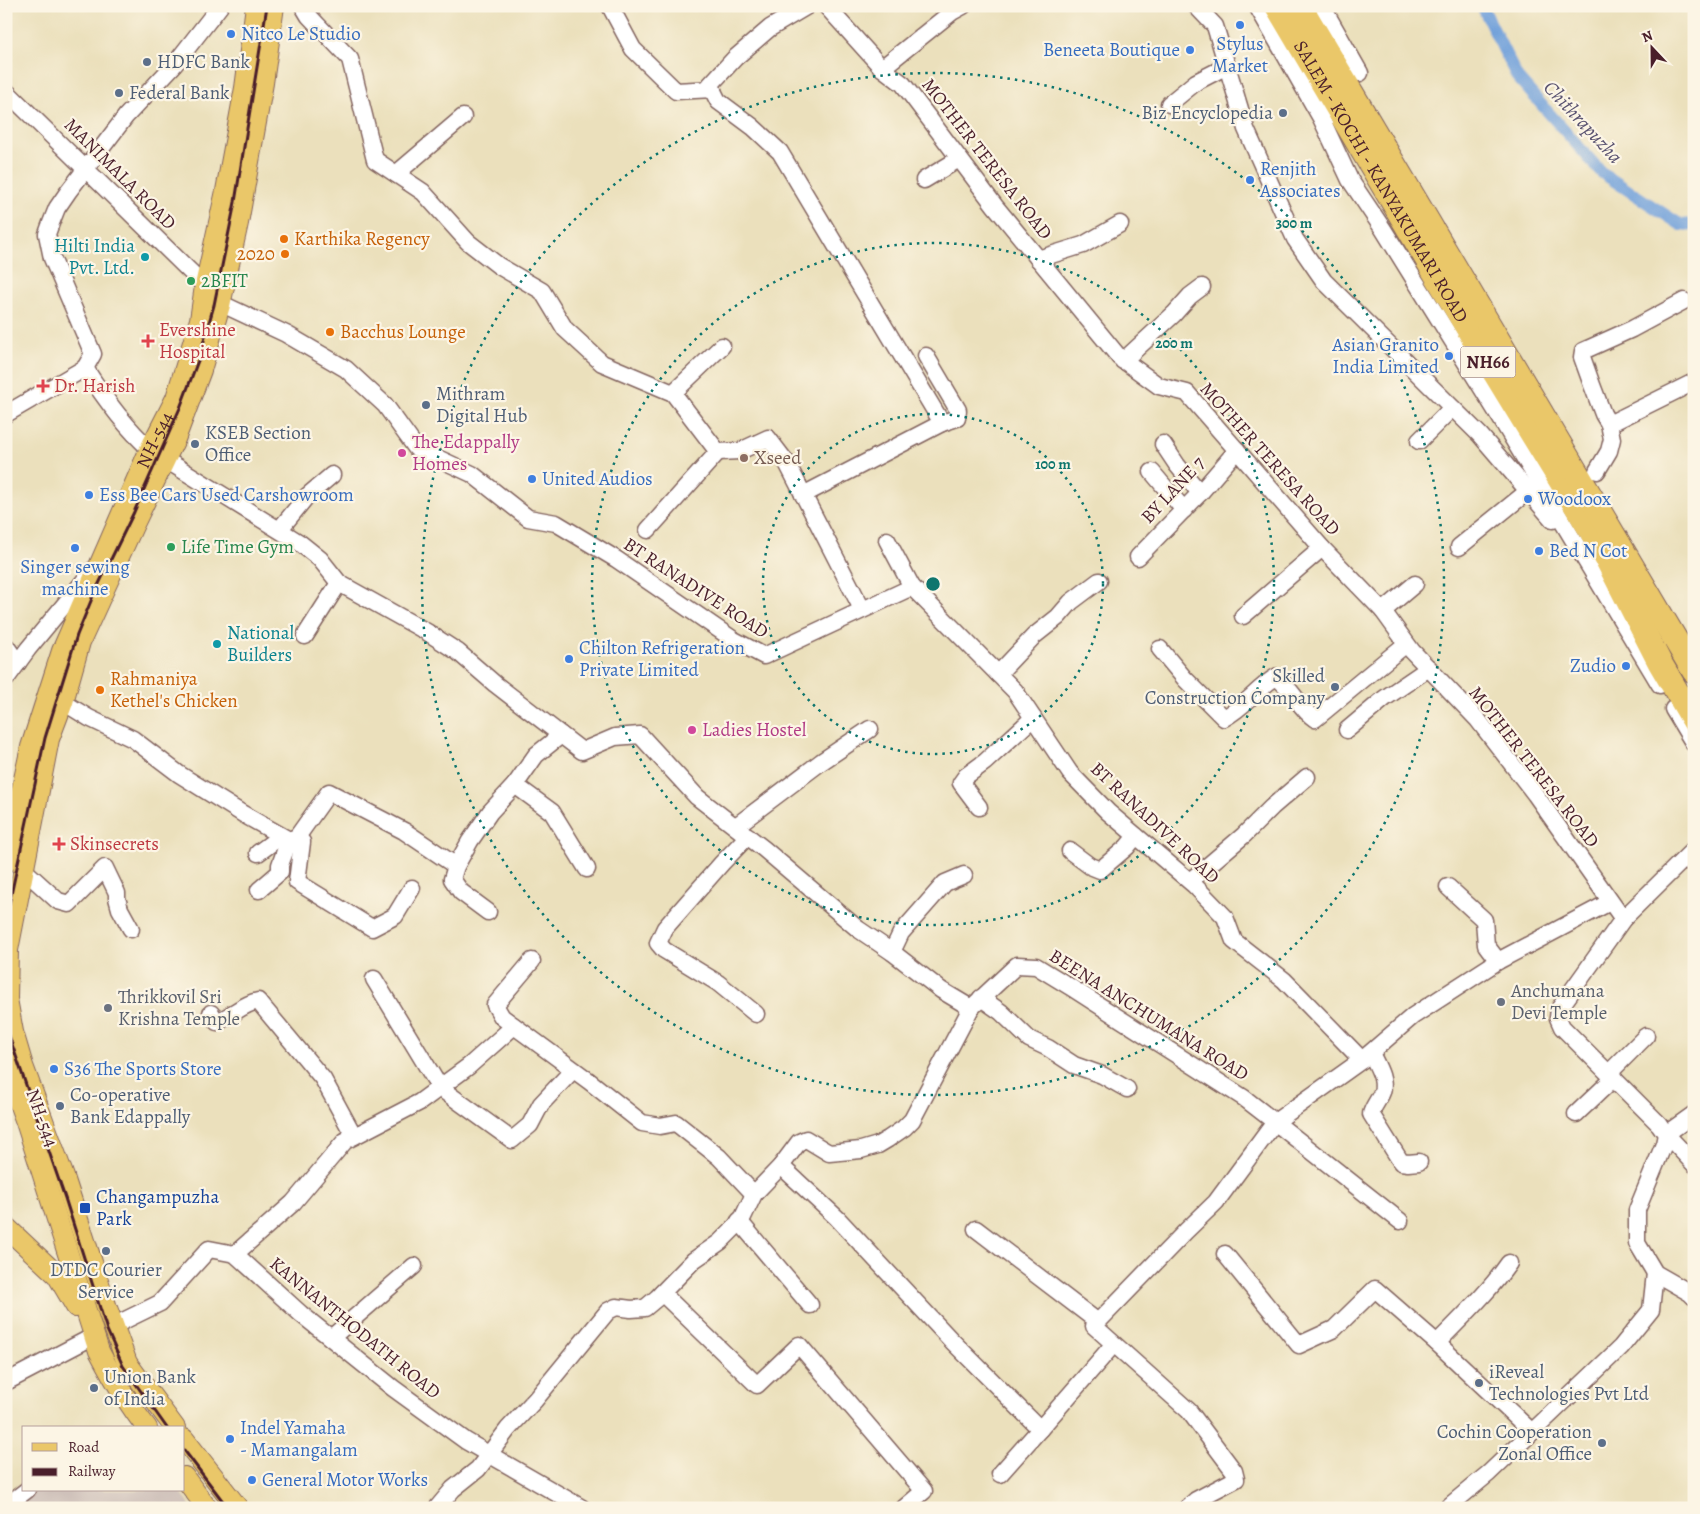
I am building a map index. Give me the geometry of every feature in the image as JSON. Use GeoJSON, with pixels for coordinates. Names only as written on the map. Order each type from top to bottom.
{"type":"FeatureCollection","features":[{"type":"Feature","properties":{"kind":"highway","name":"SALEM - KOCHI - KANYAKUMARI ROAD"},"geometry":{"type":"LineString","coordinates":[[1277,6],[1472,336],[1598,542],[1660,663],[1694,720]]}},
{"type":"Feature","properties":{"kind":"highway","name":"SALEM - KOCHI - KANYAKUMARI ROAD"},"geometry":{"type":"LineString","coordinates":[[1300,6],[1352,77],[1693,669]]}},
{"type":"Feature","properties":{"kind":"main road","name":"NH-544"},"geometry":{"type":"LineString","coordinates":[[174,1426],[127,1363],[110,1317],[64,1177],[23,1066],[13,1032],[7,999],[8,950],[15,866],[31,748],[62,651],[108,562],[165,459],[176,398],[200,320],[205,286],[226,190],[245,88],[256,6]]}},
{"type":"Feature","properties":{"kind":"main road","name":"NH-544"},"geometry":{"type":"LineString","coordinates":[[15,866],[49,740],[108,562],[134,524],[175,439],[201,370],[220,303],[238,223],[274,6]]}},
{"type":"Feature","properties":{"kind":"main road","name":"NH-544"},"geometry":{"type":"LineString","coordinates":[[6,1067],[26,1122],[94,1336]]}},
{"type":"Feature","properties":{"kind":"main road"},"geometry":{"type":"LineString","coordinates":[[6,1227],[57,1275],[94,1336],[111,1375],[145,1426]]}},
{"type":"Feature","properties":{"kind":"main road"},"geometry":{"type":"LineString","coordinates":[[185,1440],[233,1501],[209,1508],[185,1478]]}},
{"type":"Feature","properties":{"kind":"street"},"geometry":{"type":"LineString","coordinates":[[6,414],[85,368],[93,354],[52,258],[48,244],[47,234],[57,208],[126,116],[174,65],[220,6]]}},
{"type":"Feature","properties":{"kind":"street"},"geometry":{"type":"LineString","coordinates":[[303,6],[309,16],[350,59],[375,160],[423,192],[468,242],[499,266],[542,290],[565,329],[602,363],[673,393],[718,452]]}},
{"type":"Feature","properties":{"kind":"street"},"geometry":{"type":"LineString","coordinates":[[610,6],[633,49],[676,91],[712,89]]}},
{"type":"Feature","properties":{"kind":"street"},"geometry":{"type":"LineString","coordinates":[[806,6],[770,28],[735,58],[710,85],[718,101],[780,152],[942,423]]}},
{"type":"Feature","properties":{"kind":"street","name":"MOTHER TERESA ROAD"},"geometry":{"type":"LineString","coordinates":[[826,6],[882,68],[903,84],[994,206],[1119,357],[1159,386],[1187,393],[1322,548],[1383,611],[1406,644],[1478,720],[1535,794],[1623,919]]}},
{"type":"Feature","properties":{"kind":"street"},"geometry":{"type":"LineString","coordinates":[[882,68],[952,12],[963,6]]}},
{"type":"Feature","properties":{"kind":"street"},"geometry":{"type":"LineString","coordinates":[[1196,6],[1215,26],[1246,129],[1295,239],[1324,281],[1480,435],[1578,550]]}},
{"type":"Feature","properties":{"kind":"street"},"geometry":{"type":"LineString","coordinates":[[1256,6],[1321,118],[1350,180],[1383,229],[1502,419],[1694,744]]}},
{"type":"Feature","properties":{"kind":"street"},"geometry":{"type":"LineString","coordinates":[[1322,6],[1352,77]]}},
{"type":"Feature","properties":{"kind":"street"},"geometry":{"type":"LineString","coordinates":[[1169,104],[1196,82],[1227,66]]}},
{"type":"Feature","properties":{"kind":"street","name":"MANIMALA ROAD"},"geometry":{"type":"LineString","coordinates":[[6,91],[82,175],[205,286]]}},
{"type":"Feature","properties":{"kind":"street"},"geometry":{"type":"LineString","coordinates":[[396,174],[463,117]]}},
{"type":"Feature","properties":{"kind":"street"},"geometry":{"type":"LineString","coordinates":[[924,180],[959,158]]}},
{"type":"Feature","properties":{"kind":"street"},"geometry":{"type":"LineString","coordinates":[[1038,259],[1083,244],[1120,224]]}},
{"type":"Feature","properties":{"kind":"street","name":"BT RANADIVE ROAD"},"geometry":{"type":"LineString","coordinates":[[205,286],[220,303],[286,334],[346,369],[385,405],[416,448],[472,474],[528,518],[556,523],[633,569],[734,640],[764,656],[912,587],[1015,692],[1070,773],[1108,812],[1190,881],[1226,917],[1234,941],[1284,980],[1366,1056],[1384,1083],[1371,1114],[1401,1162],[1419,1162]]}},
{"type":"Feature","properties":{"kind":"street"},"geometry":{"type":"LineString","coordinates":[[1124,361],[1174,314],[1190,296],[1202,287]]}},
{"type":"Feature","properties":{"kind":"street"},"geometry":{"type":"LineString","coordinates":[[1597,471],[1609,451],[1612,439],[1609,424],[1603,414],[1582,357],[1583,351],[1632,329],[1684,301]]}},
{"type":"Feature","properties":{"kind":"street"},"geometry":{"type":"LineString","coordinates":[[673,393],[722,346]]}},
{"type":"Feature","properties":{"kind":"street"},"geometry":{"type":"LineString","coordinates":[[803,495],[942,423],[956,418],[958,410],[926,356]]}},
{"type":"Feature","properties":{"kind":"street"},"geometry":{"type":"LineString","coordinates":[[85,368],[131,432],[165,459],[255,516],[280,529],[320,559],[339,583],[427,632],[458,652],[495,684],[582,751],[615,737],[640,735],[697,796],[742,831],[858,929],[892,952],[941,990],[1001,1012],[1028,1039],[1048,1048],[1074,1065],[1102,1075],[1127,1089]]}},
{"type":"Feature","properties":{"kind":"street"},"geometry":{"type":"LineString","coordinates":[[1609,424],[1694,382]]}},
{"type":"Feature","properties":{"kind":"street"},"geometry":{"type":"LineString","coordinates":[[1419,441],[1452,408]]}},
{"type":"Feature","properties":{"kind":"street"},"geometry":{"type":"LineString","coordinates":[[648,530],[718,452],[740,450],[768,438],[787,463],[862,610]]}},
{"type":"Feature","properties":{"kind":"street"},"geometry":{"type":"LineString","coordinates":[[1163,444],[1181,470],[1200,492]]}},
{"type":"Feature","properties":{"kind":"street","name":"BY LANE 7"},"geometry":{"type":"LineString","coordinates":[[1138,557],[1184,510],[1237,450]]}},
{"type":"Feature","properties":{"kind":"street"},"geometry":{"type":"LineString","coordinates":[[1152,472],[1184,510]]}},
{"type":"Feature","properties":{"kind":"street"},"geometry":{"type":"LineString","coordinates":[[280,529],[306,497],[332,475]]}},
{"type":"Feature","properties":{"kind":"street"},"geometry":{"type":"LineString","coordinates":[[1459,548],[1528,492]]}},
{"type":"Feature","properties":{"kind":"street"},"geometry":{"type":"LineString","coordinates":[[887,540],[912,587]]}},
{"type":"Feature","properties":{"kind":"street"},"geometry":{"type":"LineString","coordinates":[[1244,616],[1322,548]]}},
{"type":"Feature","properties":{"kind":"street"},"geometry":{"type":"LineString","coordinates":[[6,679],[108,562]]}},
{"type":"Feature","properties":{"kind":"street"},"geometry":{"type":"LineString","coordinates":[[998,674],[1034,636],[1058,617],[1071,602],[1099,581]]}},
{"type":"Feature","properties":{"kind":"street"},"geometry":{"type":"LineString","coordinates":[[305,636],[339,583]]}},
{"type":"Feature","properties":{"kind":"street"},"geometry":{"type":"LineString","coordinates":[[1383,611],[1415,584]]}},
{"type":"Feature","properties":{"kind":"street"},"geometry":{"type":"LineString","coordinates":[[1160,649],[1184,679],[1224,718],[1234,713],[1276,677],[1284,682],[1308,714],[1315,719],[1406,644]]}},
{"type":"Feature","properties":{"kind":"street"},"geometry":{"type":"LineString","coordinates":[[6,646],[18,663]]}},
{"type":"Feature","properties":{"kind":"street"},"geometry":{"type":"LineString","coordinates":[[1347,730],[1385,698],[1429,668]]}},
{"type":"Feature","properties":{"kind":"street"},"geometry":{"type":"LineString","coordinates":[[63,702],[90,718],[133,738],[179,774],[289,838],[302,842],[297,882],[372,928],[395,916],[412,888]]}},
{"type":"Feature","properties":{"kind":"street"},"geometry":{"type":"LineString","coordinates":[[979,807],[961,783],[966,776],[985,762],[1033,718]]}},
{"type":"Feature","properties":{"kind":"street"},"geometry":{"type":"LineString","coordinates":[[756,1014],[718,983],[664,950],[658,943],[665,928],[722,862],[742,831],[814,767],[870,729]]}},
{"type":"Feature","properties":{"kind":"street"},"geometry":{"type":"LineString","coordinates":[[488,912],[461,892],[452,880],[456,866],[490,812],[515,785],[536,755],[561,735]]}},
{"type":"Feature","properties":{"kind":"street"},"geometry":{"type":"LineString","coordinates":[[1190,881],[1307,777]]}},
{"type":"Feature","properties":{"kind":"street"},"geometry":{"type":"LineString","coordinates":[[515,785],[552,812],[587,868]]}},
{"type":"Feature","properties":{"kind":"street"},"geometry":{"type":"LineString","coordinates":[[259,890],[280,872],[280,865],[289,838],[329,792],[404,831],[456,866]]}},
{"type":"Feature","properties":{"kind":"street"},"geometry":{"type":"LineString","coordinates":[[1070,851],[1090,866],[1100,870],[1127,847],[1136,836]]}},
{"type":"Feature","properties":{"kind":"street"},"geometry":{"type":"LineString","coordinates":[[258,853],[289,838]]}},
{"type":"Feature","properties":{"kind":"street"},"geometry":{"type":"LineString","coordinates":[[1694,849],[1623,919],[1559,1009],[1558,1018],[1562,1027],[1659,1124],[1694,1164]]}},
{"type":"Feature","properties":{"kind":"street"},"geometry":{"type":"LineString","coordinates":[[15,866],[58,901],[69,904],[106,868],[118,893],[117,898],[120,909],[131,929]]}},
{"type":"Feature","properties":{"kind":"street"},"geometry":{"type":"LineString","coordinates":[[892,952],[901,933],[945,883],[964,875]]}},
{"type":"Feature","properties":{"kind":"street"},"geometry":{"type":"LineString","coordinates":[[1448,886],[1484,920],[1486,945],[1498,961]]}},
{"type":"Feature","properties":{"kind":"street"},"geometry":{"type":"LineString","coordinates":[[1187,1508],[1196,1500],[1232,1482],[1237,1476],[1189,1411],[1094,1326],[1216,1202],[1275,1122],[1366,1056],[1413,1016],[1498,961],[1610,902]]}},
{"type":"Feature","properties":{"kind":"street"},"geometry":{"type":"LineString","coordinates":[[532,961],[495,1005],[502,1017],[642,1123],[660,1126],[676,1123],[719,1156],[754,1194]]}},
{"type":"Feature","properties":{"kind":"street","name":"BEENA ANCHUMANA ROAD"},"geometry":{"type":"LineString","coordinates":[[436,1508],[453,1489],[478,1469],[508,1429],[558,1373],[608,1311],[616,1307],[645,1308],[694,1260],[720,1242],[735,1228],[743,1217],[754,1194],[781,1166],[799,1142],[806,1139],[829,1153],[844,1152],[878,1145],[904,1128],[912,1120],[976,1003],[1017,965],[1036,966],[1236,1093],[1400,1222]]}},
{"type":"Feature","properties":{"kind":"street"},"geometry":{"type":"LineString","coordinates":[[374,979],[440,1088],[512,1140],[530,1124],[541,1104],[573,1070]]}},
{"type":"Feature","properties":{"kind":"street"},"geometry":{"type":"LineString","coordinates":[[211,1013],[217,1022],[224,1020],[248,1003],[258,1001],[323,1079],[354,1136]]}},
{"type":"Feature","properties":{"kind":"street"},"geometry":{"type":"LineString","coordinates":[[110,1317],[160,1303],[209,1250],[235,1254],[293,1203],[345,1141],[420,1102],[469,1066],[514,1026]]}},
{"type":"Feature","properties":{"kind":"street"},"geometry":{"type":"LineString","coordinates":[[1576,1114],[1646,1036]]}},
{"type":"Feature","properties":{"kind":"street"},"geometry":{"type":"LineString","coordinates":[[1694,1114],[1666,1134],[1664,1144],[1637,1210],[1637,1244],[1655,1272],[1694,1297]]}},
{"type":"Feature","properties":{"kind":"street"},"geometry":{"type":"LineString","coordinates":[[781,1166],[838,1218],[952,1341],[1040,1428]]}},
{"type":"Feature","properties":{"kind":"street"},"geometry":{"type":"LineString","coordinates":[[739,1221],[810,1305]]}},
{"type":"Feature","properties":{"kind":"street"},"geometry":{"type":"LineString","coordinates":[[976,1229],[1098,1322]]}},
{"type":"Feature","properties":{"kind":"street","name":"KANNANTHODATH ROAD"},"geometry":{"type":"LineString","coordinates":[[235,1254],[301,1314],[393,1388],[466,1441],[582,1508]]}},
{"type":"Feature","properties":{"kind":"street"},"geometry":{"type":"LineString","coordinates":[[1225,1254],[1299,1345],[1334,1328],[1375,1289],[1438,1344],[1532,1432]]}},
{"type":"Feature","properties":{"kind":"street"},"geometry":{"type":"LineString","coordinates":[[1438,1344],[1465,1313],[1495,1284],[1509,1263]]}},
{"type":"Feature","properties":{"kind":"street"},"geometry":{"type":"LineString","coordinates":[[331,1338],[414,1266]]}},
{"type":"Feature","properties":{"kind":"street"},"geometry":{"type":"LineString","coordinates":[[1447,1508],[1489,1472],[1621,1348],[1651,1310],[1655,1272]]}},
{"type":"Feature","properties":{"kind":"street"},"geometry":{"type":"LineString","coordinates":[[662,1293],[757,1385],[799,1345],[924,1491],[904,1508]]}},
{"type":"Feature","properties":{"kind":"street"},"geometry":{"type":"LineString","coordinates":[[6,1382],[94,1336]]}},
{"type":"Feature","properties":{"kind":"street"},"geometry":{"type":"LineString","coordinates":[[1000,1474],[1113,1345]]}},
{"type":"Feature","properties":{"kind":"street"},"geometry":{"type":"LineString","coordinates":[[6,1506],[24,1492]]}},
{"type":"Feature","properties":{"kind":"shaded area"},"geometry":{"type":"Polygon","coordinates":[[[33,1492],[180,1492],[192,1508],[11,1508],[33,1492]]]}},
{"type":"Feature","properties":{"kind":"waterway","name":"Chithrapuzha"},"geometry":{"type":"LineString","coordinates":[[1482,6],[1517,77],[1602,173],[1681,225],[1694,224]]}},
{"type":"Feature","properties":{"kind":"railway"},"geometry":{"type":"LineString","coordinates":[[6,918],[45,738],[77,635],[93,596],[134,512],[180,408],[199,358],[214,305],[235,202],[267,6]]}},
{"type":"Feature","properties":{"kind":"railway"},"geometry":{"type":"LineString","coordinates":[[6,1027],[65,1198],[107,1330],[123,1366],[166,1426]]}},
{"type":"Feature","properties":{"kind":"railway"},"geometry":{"type":"LineString","coordinates":[[185,1451],[228,1508]]}},
{"type":"Feature","properties":{"kind":"place","name":"Stylus Market"},"geometry":{"type":"Point","coordinates":[1240,25]}},
{"type":"Feature","properties":{"kind":"place","name":"Nitco Le Studio"},"geometry":{"type":"Point","coordinates":[231,34]}},
{"type":"Feature","properties":{"kind":"place","name":"Beneeta Boutique"},"geometry":{"type":"Point","coordinates":[1190,50]}},
{"type":"Feature","properties":{"kind":"place","name":"HDFC Bank"},"geometry":{"type":"Point","coordinates":[147,62]}},
{"type":"Feature","properties":{"kind":"place","name":"Federal Bank"},"geometry":{"type":"Point","coordinates":[119,93]}},
{"type":"Feature","properties":{"kind":"place","name":"Biz Encyclopedia"},"geometry":{"type":"Point","coordinates":[1283,113]}},
{"type":"Feature","properties":{"kind":"place","name":"Renjith Associates"},"geometry":{"type":"Point","coordinates":[1250,180]}},
{"type":"Feature","properties":{"kind":"place","name":"Karthika Regency"},"geometry":{"type":"Point","coordinates":[284,239]}},
{"type":"Feature","properties":{"kind":"place","name":"2020"},"geometry":{"type":"Point","coordinates":[285,254]}},
{"type":"Feature","properties":{"kind":"place","name":"Hilti India Pvt. Ltd."},"geometry":{"type":"Point","coordinates":[145,257]}},
{"type":"Feature","properties":{"kind":"place","name":"2BFIT"},"geometry":{"type":"Point","coordinates":[191,281]}},
{"type":"Feature","properties":{"kind":"place","name":"Bacchus Lounge"},"geometry":{"type":"Point","coordinates":[330,332]}},
{"type":"Feature","properties":{"kind":"place","name":"Evershine Hospital"},"geometry":{"type":"Point","coordinates":[148,341]}},
{"type":"Feature","properties":{"kind":"place","name":"Asian Granito India Limited"},"geometry":{"type":"Point","coordinates":[1449,356]}},
{"type":"Feature","properties":{"kind":"place","name":"Dr. Harish"},"geometry":{"type":"Point","coordinates":[43,386]}},
{"type":"Feature","properties":{"kind":"place","name":"Mithram Digital Hub"},"geometry":{"type":"Point","coordinates":[426,405]}},
{"type":"Feature","properties":{"kind":"place","name":"KSEB Section Office"},"geometry":{"type":"Point","coordinates":[195,444]}},
{"type":"Feature","properties":{"kind":"place","name":"The Edappally Homes"},"geometry":{"type":"Point","coordinates":[402,453]}},
{"type":"Feature","properties":{"kind":"place","name":"Xseed"},"geometry":{"type":"Point","coordinates":[744,458]}},
{"type":"Feature","properties":{"kind":"place","name":"United Audios"},"geometry":{"type":"Point","coordinates":[532,479]}},
{"type":"Feature","properties":{"kind":"place","name":"Ess Bee Cars Used Carshowroom"},"geometry":{"type":"Point","coordinates":[89,495]}},
{"type":"Feature","properties":{"kind":"place","name":"Woodoox"},"geometry":{"type":"Point","coordinates":[1528,499]}},
{"type":"Feature","properties":{"kind":"place","name":"Life Time Gym"},"geometry":{"type":"Point","coordinates":[171,547]}},
{"type":"Feature","properties":{"kind":"place","name":"Singer sewing machine"},"geometry":{"type":"Point","coordinates":[75,548]}},
{"type":"Feature","properties":{"kind":"place","name":"Bed N Cot"},"geometry":{"type":"Point","coordinates":[1539,551]}},
{"type":"Feature","properties":{"kind":"place","name":"National Builders"},"geometry":{"type":"Point","coordinates":[217,644]}},
{"type":"Feature","properties":{"kind":"place","name":"Chilton Refrigeration Private Limited"},"geometry":{"type":"Point","coordinates":[569,659]}},
{"type":"Feature","properties":{"kind":"place","name":"Zudio"},"geometry":{"type":"Point","coordinates":[1626,666]}},
{"type":"Feature","properties":{"kind":"place","name":"Skilled Construction Company"},"geometry":{"type":"Point","coordinates":[1335,687]}},
{"type":"Feature","properties":{"kind":"place","name":"Rahmaniya Kethel's Chicken"},"geometry":{"type":"Point","coordinates":[100,690]}},
{"type":"Feature","properties":{"kind":"place","name":"Ladies Hostel"},"geometry":{"type":"Point","coordinates":[692,730]}},
{"type":"Feature","properties":{"kind":"place","name":"Skinsecrets"},"geometry":{"type":"Point","coordinates":[59,844]}},
{"type":"Feature","properties":{"kind":"place","name":"Anchumana Devi Temple"},"geometry":{"type":"Point","coordinates":[1501,1002]}},
{"type":"Feature","properties":{"kind":"place","name":"Thrikkovil Sri Krishna Temple"},"geometry":{"type":"Point","coordinates":[108,1008]}},
{"type":"Feature","properties":{"kind":"place","name":"S36 The Sports Store"},"geometry":{"type":"Point","coordinates":[54,1069]}},
{"type":"Feature","properties":{"kind":"place","name":"Co-operative Bank Edappally"},"geometry":{"type":"Point","coordinates":[60,1106]}},
{"type":"Feature","properties":{"kind":"place","name":"Changampuzha Park"},"geometry":{"type":"Point","coordinates":[85,1208]}},
{"type":"Feature","properties":{"kind":"place","name":"DTDC Courier Service"},"geometry":{"type":"Point","coordinates":[106,1251]}},
{"type":"Feature","properties":{"kind":"place","name":"iReveal Technologies Pvt Ltd"},"geometry":{"type":"Point","coordinates":[1479,1383]}},
{"type":"Feature","properties":{"kind":"place","name":"Union Bank of India"},"geometry":{"type":"Point","coordinates":[94,1388]}},
{"type":"Feature","properties":{"kind":"place","name":"Indel Yamaha - Mamangalam"},"geometry":{"type":"Point","coordinates":[230,1439]}},
{"type":"Feature","properties":{"kind":"place","name":"Cochin Cooperation Zonal Office"},"geometry":{"type":"Point","coordinates":[1602,1443]}},
{"type":"Feature","properties":{"kind":"place","name":"General Motor Works"},"geometry":{"type":"Point","coordinates":[252,1480]}}]}
